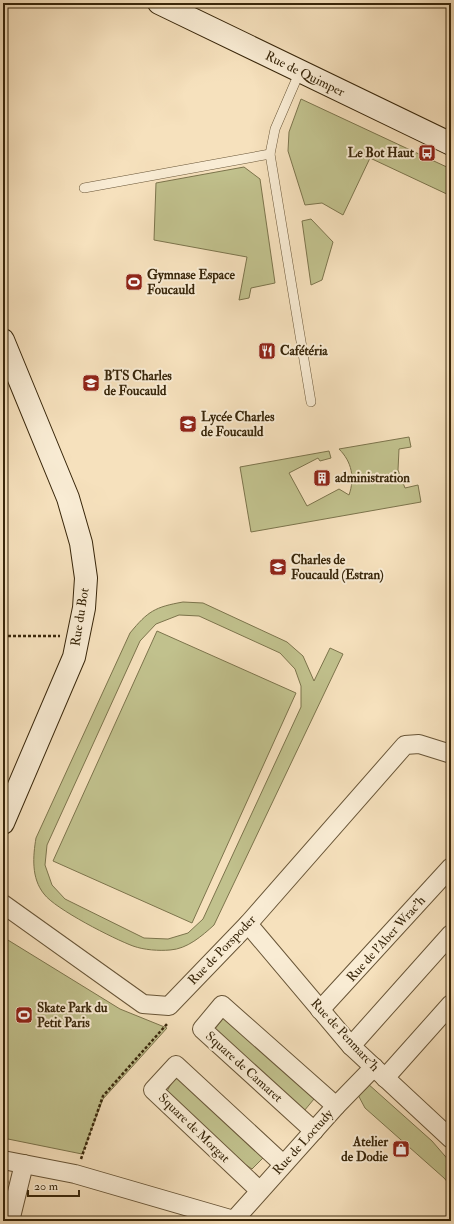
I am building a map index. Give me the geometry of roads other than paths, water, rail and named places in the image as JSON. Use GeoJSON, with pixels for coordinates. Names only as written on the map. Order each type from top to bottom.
{"type":"FeatureCollection","features":[{"type":"Feature","properties":{"kind":"street","name":"Rue de Quimper"},"geometry":{"type":"LineString","coordinates":[[159,3],[451,144]]}},
{"type":"Feature","properties":{"kind":"street","name":"Rue du Bot"},"geometry":{"type":"LineString","coordinates":[[3,340],[68,498],[81,543],[86,578],[84,608],[74,657],[3,823]]}},
{"type":"Feature","properties":{"kind":"street","name":"Rue de Porspoder"},"geometry":{"type":"LineString","coordinates":[[3,904],[143,1004],[169,1006],[248,924],[405,745],[419,744],[451,754]]}},
{"type":"Feature","properties":{"kind":"street","name":"Rue de l'Aber Wrac'h"},"geometry":{"type":"LineString","coordinates":[[320,1010],[451,868]]}},
{"type":"Feature","properties":{"kind":"street","name":"Rue de Penmarc'h"},"geometry":{"type":"LineString","coordinates":[[248,924],[351,1046],[449,1133]]}},
{"type":"Feature","properties":{"kind":"street"},"geometry":{"type":"LineString","coordinates":[[351,1046],[451,934]]}},
{"type":"Feature","properties":{"kind":"street","name":"Rue de Loctudy"},"geometry":{"type":"LineString","coordinates":[[236,1220],[259,1190],[336,1106],[380,1072],[451,1004]]}},
{"type":"Feature","properties":{"kind":"street","name":"Square de Camaret"},"geometry":{"type":"LineString","coordinates":[[314,1131],[202,1029],[222,1005],[336,1106]]}},
{"type":"Feature","properties":{"kind":"street","name":"Square de Morgat"},"geometry":{"type":"LineString","coordinates":[[259,1190],[153,1090],[176,1065],[283,1164]]}},
{"type":"Feature","properties":{"kind":"street"},"geometry":{"type":"LineString","coordinates":[[3,1160],[75,1174],[236,1220]]}},
{"type":"Feature","properties":{"kind":"street"},"geometry":{"type":"LineString","coordinates":[[10,1221],[24,1164]]}},
{"type":"Feature","properties":{"kind":"lane"},"geometry":{"type":"LineString","coordinates":[[300,71],[274,129],[270,154],[312,402]]}},
{"type":"Feature","properties":{"kind":"lane"},"geometry":{"type":"LineString","coordinates":[[84,188],[270,154]]}},
{"type":"Feature","properties":{"kind":"place","name":"Le Bot Haut"},"geometry":{"type":"Point","coordinates":[427,153]}},
{"type":"Feature","properties":{"kind":"place","name":"Gymnase Espace Foucauld"},"geometry":{"type":"Point","coordinates":[134,282]}},
{"type":"Feature","properties":{"kind":"place","name":"Cafétéria"},"geometry":{"type":"Point","coordinates":[267,351]}},
{"type":"Feature","properties":{"kind":"place","name":"BTS Charles de Foucauld"},"geometry":{"type":"Point","coordinates":[91,383]}},
{"type":"Feature","properties":{"kind":"place","name":"Lycée Charles de Foucauld"},"geometry":{"type":"Point","coordinates":[188,424]}},
{"type":"Feature","properties":{"kind":"place","name":"administration"},"geometry":{"type":"Point","coordinates":[322,478]}},
{"type":"Feature","properties":{"kind":"place","name":"Charles de Foucauld (Estran)"},"geometry":{"type":"Point","coordinates":[278,567]}},
{"type":"Feature","properties":{"kind":"place","name":"Skate Park du Petit Paris"},"geometry":{"type":"Point","coordinates":[24,1015]}},
{"type":"Feature","properties":{"kind":"place","name":"Atelier de Dodie"},"geometry":{"type":"Point","coordinates":[401,1149]}}]}
